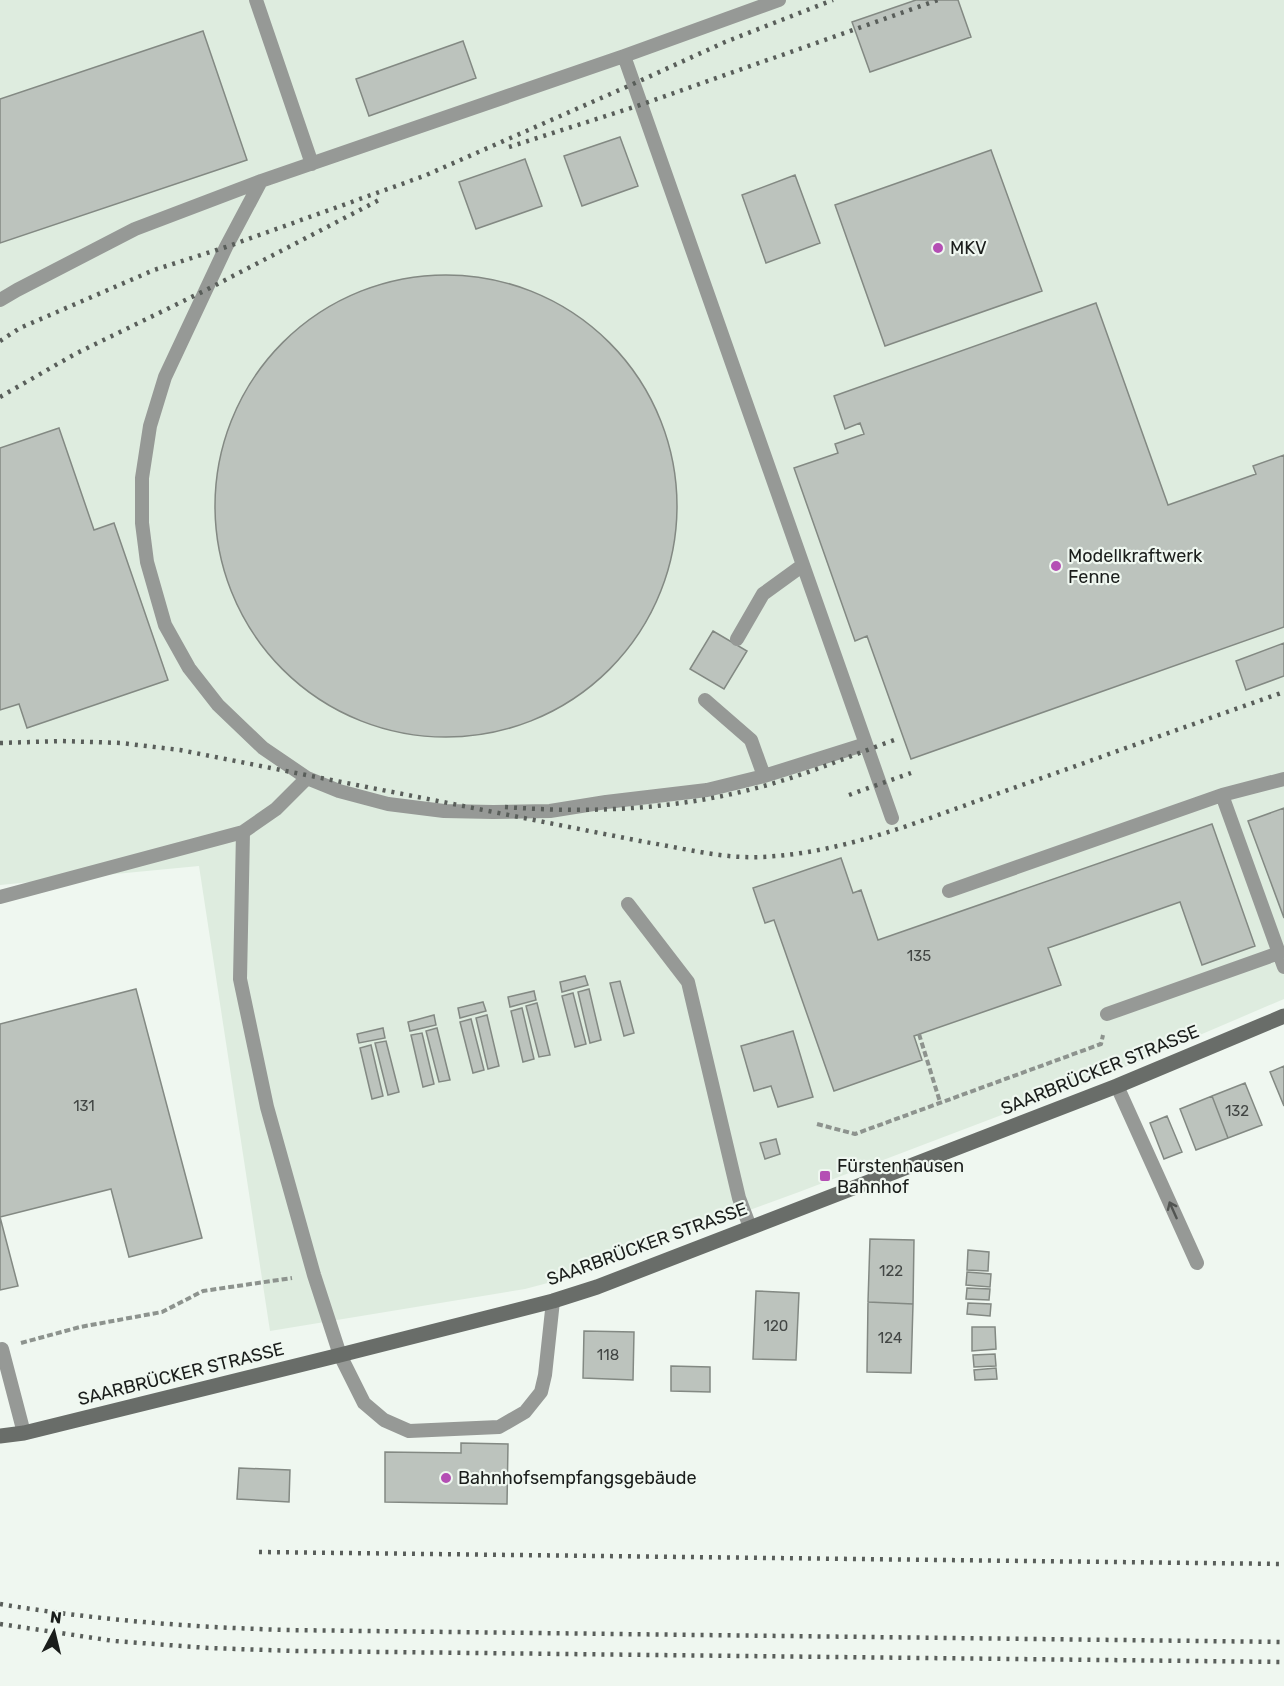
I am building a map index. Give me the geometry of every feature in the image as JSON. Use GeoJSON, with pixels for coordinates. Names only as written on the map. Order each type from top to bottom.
{"type":"FeatureCollection","features":[{"type":"Feature","properties":{"kind":"street","name":"SAARBRÜCKER STRASSE"},"geometry":{"type":"LineString","coordinates":[[0,1436],[24,1433],[340,1355],[597,1287],[1117,1086],[1284,1016]]}},
{"type":"Feature","properties":{"kind":"lane"},"geometry":{"type":"LineString","coordinates":[[256,0],[312,164]]}},
{"type":"Feature","properties":{"kind":"lane"},"geometry":{"type":"LineString","coordinates":[[0,300],[135,229],[261,181],[624,56],[756,4],[779,0]]}},
{"type":"Feature","properties":{"kind":"lane"},"geometry":{"type":"LineString","coordinates":[[624,56],[892,819]]}},
{"type":"Feature","properties":{"kind":"lane"},"geometry":{"type":"LineString","coordinates":[[261,181],[226,247],[165,377],[148,436],[142,478],[142,523],[147,562],[165,625],[189,668],[218,705],[263,748],[307,778],[339,791],[388,804],[444,812],[493,812],[550,810],[708,790],[764,776],[866,744]]}},
{"type":"Feature","properties":{"kind":"lane"},"geometry":{"type":"LineString","coordinates":[[737,639],[763,594],[803,565]]}},
{"type":"Feature","properties":{"kind":"lane"},"geometry":{"type":"LineString","coordinates":[[705,700],[751,740],[764,776]]}},
{"type":"Feature","properties":{"kind":"lane"},"geometry":{"type":"LineString","coordinates":[[0,897],[243,832],[276,809],[307,778]]}},
{"type":"Feature","properties":{"kind":"lane"},"geometry":{"type":"LineString","coordinates":[[949,891],[1222,795],[1284,779]]}},
{"type":"Feature","properties":{"kind":"lane"},"geometry":{"type":"LineString","coordinates":[[1222,795],[1284,967]]}},
{"type":"Feature","properties":{"kind":"lane"},"geometry":{"type":"LineString","coordinates":[[243,832],[240,979],[267,1107],[314,1275],[340,1355],[364,1403],[384,1420],[408,1431],[499,1427],[525,1412],[541,1392],[553,1300]]}},
{"type":"Feature","properties":{"kind":"lane"},"geometry":{"type":"LineString","coordinates":[[628,904],[688,982],[739,1198],[750,1227]]}},
{"type":"Feature","properties":{"kind":"lane"},"geometry":{"type":"LineString","coordinates":[[1107,1014],[1279,953]]}},
{"type":"Feature","properties":{"kind":"lane"},"geometry":{"type":"LineString","coordinates":[[1117,1086],[1197,1263]]}},
{"type":"Feature","properties":{"kind":"lane"},"geometry":{"type":"LineString","coordinates":[[2,1349],[24,1433]]}},
{"type":"Feature","properties":{"kind":"path"},"geometry":{"type":"LineString","coordinates":[[817,1124],[855,1134],[1101,1044],[1107,1014]]}},
{"type":"Feature","properties":{"kind":"path"},"geometry":{"type":"LineString","coordinates":[[919,1034],[940,1102]]}},
{"type":"Feature","properties":{"kind":"path"},"geometry":{"type":"LineString","coordinates":[[2,1349],[80,1327],[162,1312],[203,1291],[314,1275]]}},
{"type":"Feature","properties":{"kind":"shaded area"},"geometry":{"type":"Polygon","coordinates":[[[0,0],[1284,0],[1284,999],[1099,1078],[559,1280],[525,1289],[270,1331],[199,866],[0,885],[0,0]]]}},
{"type":"Feature","properties":{"kind":"building"},"geometry":{"type":"Polygon","coordinates":[[[916,0],[958,0],[971,37],[870,72],[852,22],[916,0]]]}},
{"type":"Feature","properties":{"kind":"building"},"geometry":{"type":"Polygon","coordinates":[[[203,31],[247,160],[0,243],[0,99],[203,31]]]}},
{"type":"Feature","properties":{"kind":"building"},"geometry":{"type":"Polygon","coordinates":[[[463,41],[476,78],[369,116],[356,79],[463,41]]]}},
{"type":"Feature","properties":{"kind":"building"},"geometry":{"type":"Polygon","coordinates":[[[620,137],[638,186],[582,206],[564,156],[620,137]]]}},
{"type":"Feature","properties":{"kind":"building","name":"MKV"},"geometry":{"type":"Polygon","coordinates":[[[991,150],[1042,291],[885,346],[835,205],[991,150]]]}},
{"type":"Feature","properties":{"kind":"building"},"geometry":{"type":"Polygon","coordinates":[[[525,159],[542,206],[476,229],[459,182],[525,159]]]}},
{"type":"Feature","properties":{"kind":"building"},"geometry":{"type":"Polygon","coordinates":[[[795,175],[820,243],[766,263],[742,195],[795,175]]]}},
{"type":"Feature","properties":{"kind":"building"},"geometry":{"type":"Polygon","coordinates":[[[446,275],[491,279],[535,292],[575,314],[610,342],[638,377],[660,417],[673,461],[677,506],[673,551],[660,595],[638,635],[610,670],[575,698],[535,720],[491,733],[446,737],[401,733],[357,720],[317,698],[282,670],[254,635],[232,595],[219,551],[215,506],[219,461],[232,417],[254,377],[282,342],[317,314],[357,292],[401,279],[446,275]]]}},
{"type":"Feature","properties":{"kind":"building","name":"Modellkraftwerk Fenne"},"geometry":{"type":"Polygon","coordinates":[[[1096,303],[1168,505],[1256,474],[1253,466],[1284,455],[1284,627],[911,759],[867,636],[855,641],[794,468],[838,453],[835,444],[864,434],[860,423],[845,429],[834,396],[1096,303]]]}},
{"type":"Feature","properties":{"kind":"building"},"geometry":{"type":"Polygon","coordinates":[[[59,428],[94,530],[114,523],[168,680],[27,728],[19,704],[0,710],[0,448],[59,428]]]}},
{"type":"Feature","properties":{"kind":"building"},"geometry":{"type":"Polygon","coordinates":[[[713,631],[747,651],[724,689],[690,669],[713,631]]]}},
{"type":"Feature","properties":{"kind":"building"},"geometry":{"type":"Polygon","coordinates":[[[1284,643],[1284,676],[1246,690],[1236,661],[1284,643]]]}},
{"type":"Feature","properties":{"kind":"building"},"geometry":{"type":"Polygon","coordinates":[[[1284,808],[1284,918],[1248,821],[1284,808]]]}},
{"type":"Feature","properties":{"kind":"building"},"geometry":{"type":"Polygon","coordinates":[[[1212,824],[1255,946],[1202,965],[1180,902],[1048,948],[1061,985],[914,1036],[922,1060],[834,1091],[774,920],[765,923],[753,888],[841,858],[853,893],[861,890],[878,940],[1212,824]]]}},
{"type":"Feature","properties":{"kind":"building"},"geometry":{"type":"Polygon","coordinates":[[[585,976],[588,985],[562,992],[560,982],[585,976]]]}},
{"type":"Feature","properties":{"kind":"building"},"geometry":{"type":"Polygon","coordinates":[[[620,981],[634,1033],[624,1036],[610,983],[620,981]]]}},
{"type":"Feature","properties":{"kind":"building"},"geometry":{"type":"Polygon","coordinates":[[[136,989],[202,1238],[129,1257],[111,1189],[0,1217],[0,1024],[136,989]]]}},
{"type":"Feature","properties":{"kind":"building"},"geometry":{"type":"Polygon","coordinates":[[[589,989],[601,1040],[590,1043],[578,992],[589,989]]]}},
{"type":"Feature","properties":{"kind":"building"},"geometry":{"type":"Polygon","coordinates":[[[534,991],[536,1000],[510,1007],[508,997],[534,991]]]}},
{"type":"Feature","properties":{"kind":"building"},"geometry":{"type":"Polygon","coordinates":[[[573,993],[586,1044],[575,1047],[562,996],[573,993]]]}},
{"type":"Feature","properties":{"kind":"building"},"geometry":{"type":"Polygon","coordinates":[[[483,1002],[486,1011],[460,1018],[458,1008],[483,1002]]]}},
{"type":"Feature","properties":{"kind":"building"},"geometry":{"type":"Polygon","coordinates":[[[537,1003],[550,1055],[539,1057],[526,1006],[537,1003]]]}},
{"type":"Feature","properties":{"kind":"building"},"geometry":{"type":"Polygon","coordinates":[[[522,1008],[534,1059],[523,1062],[511,1011],[522,1008]]]}},
{"type":"Feature","properties":{"kind":"building"},"geometry":{"type":"Polygon","coordinates":[[[434,1015],[436,1025],[410,1031],[408,1022],[434,1015]]]}},
{"type":"Feature","properties":{"kind":"building"},"geometry":{"type":"Polygon","coordinates":[[[487,1015],[499,1066],[488,1069],[476,1018],[487,1015]]]}},
{"type":"Feature","properties":{"kind":"building"},"geometry":{"type":"Polygon","coordinates":[[[471,1019],[484,1070],[473,1073],[460,1022],[471,1019]]]}},
{"type":"Feature","properties":{"kind":"building"},"geometry":{"type":"Polygon","coordinates":[[[383,1028],[385,1038],[359,1043],[357,1034],[383,1028]]]}},
{"type":"Feature","properties":{"kind":"building"},"geometry":{"type":"Polygon","coordinates":[[[437,1028],[450,1080],[439,1082],[426,1031],[437,1028]]]}},
{"type":"Feature","properties":{"kind":"building"},"geometry":{"type":"Polygon","coordinates":[[[793,1031],[813,1097],[778,1107],[771,1086],[754,1091],[741,1046],[793,1031]]]}},
{"type":"Feature","properties":{"kind":"building"},"geometry":{"type":"Polygon","coordinates":[[[422,1033],[434,1084],[423,1087],[411,1035],[422,1033]]]}},
{"type":"Feature","properties":{"kind":"building"},"geometry":{"type":"Polygon","coordinates":[[[386,1041],[399,1092],[388,1095],[375,1043],[386,1041]]]}},
{"type":"Feature","properties":{"kind":"building"},"geometry":{"type":"Polygon","coordinates":[[[371,1045],[383,1096],[372,1099],[360,1048],[371,1045]]]}},
{"type":"Feature","properties":{"kind":"building"},"geometry":{"type":"Polygon","coordinates":[[[1284,1066],[1284,1106],[1270,1072],[1284,1066]]]}},
{"type":"Feature","properties":{"kind":"building"},"geometry":{"type":"Polygon","coordinates":[[[1245,1083],[1262,1125],[1228,1138],[1212,1096],[1245,1083]]]}},
{"type":"Feature","properties":{"kind":"building"},"geometry":{"type":"Polygon","coordinates":[[[1212,1096],[1228,1138],[1196,1150],[1180,1109],[1212,1096]]]}},
{"type":"Feature","properties":{"kind":"building"},"geometry":{"type":"Polygon","coordinates":[[[1167,1116],[1182,1152],[1164,1159],[1150,1123],[1167,1116]]]}},
{"type":"Feature","properties":{"kind":"building"},"geometry":{"type":"Polygon","coordinates":[[[776,1139],[780,1154],[765,1159],[760,1143],[776,1139]]]}},
{"type":"Feature","properties":{"kind":"building"},"geometry":{"type":"Polygon","coordinates":[[[0,1217],[18,1286],[0,1290],[0,1217]]]}},
{"type":"Feature","properties":{"kind":"building"},"geometry":{"type":"Polygon","coordinates":[[[870,1239],[914,1240],[913,1304],[868,1302],[870,1239]]]}},
{"type":"Feature","properties":{"kind":"building"},"geometry":{"type":"Polygon","coordinates":[[[968,1250],[989,1252],[988,1271],[967,1270],[968,1250]]]}},
{"type":"Feature","properties":{"kind":"building"},"geometry":{"type":"Polygon","coordinates":[[[967,1272],[991,1274],[990,1287],[966,1285],[967,1272]]]}},
{"type":"Feature","properties":{"kind":"building"},"geometry":{"type":"Polygon","coordinates":[[[967,1288],[990,1289],[989,1300],[966,1299],[967,1288]]]}},
{"type":"Feature","properties":{"kind":"building"},"geometry":{"type":"Polygon","coordinates":[[[756,1291],[799,1293],[796,1360],[753,1359],[756,1291]]]}},
{"type":"Feature","properties":{"kind":"building"},"geometry":{"type":"Polygon","coordinates":[[[868,1302],[913,1304],[911,1373],[867,1372],[868,1302]]]}},
{"type":"Feature","properties":{"kind":"building"},"geometry":{"type":"Polygon","coordinates":[[[968,1303],[991,1304],[990,1316],[967,1314],[968,1303]]]}},
{"type":"Feature","properties":{"kind":"building"},"geometry":{"type":"Polygon","coordinates":[[[972,1327],[995,1327],[996,1349],[972,1351],[972,1327]]]}},
{"type":"Feature","properties":{"kind":"building"},"geometry":{"type":"Polygon","coordinates":[[[584,1331],[634,1332],[633,1380],[583,1378],[584,1331]]]}},
{"type":"Feature","properties":{"kind":"building"},"geometry":{"type":"Polygon","coordinates":[[[995,1354],[996,1366],[974,1367],[973,1355],[995,1354]]]}},
{"type":"Feature","properties":{"kind":"building"},"geometry":{"type":"Polygon","coordinates":[[[671,1366],[710,1367],[710,1392],[671,1391],[671,1366]]]}},
{"type":"Feature","properties":{"kind":"building"},"geometry":{"type":"Polygon","coordinates":[[[996,1368],[997,1379],[975,1380],[974,1370],[996,1368]]]}},
{"type":"Feature","properties":{"kind":"building","name":"Bahnhofsempfangsgebäude"},"geometry":{"type":"Polygon","coordinates":[[[461,1443],[508,1444],[507,1504],[385,1502],[385,1452],[461,1453],[461,1443]]]}},
{"type":"Feature","properties":{"kind":"building"},"geometry":{"type":"Polygon","coordinates":[[[239,1468],[290,1470],[289,1502],[237,1499],[239,1468]]]}},
{"type":"Feature","properties":{"kind":"railway"},"geometry":{"type":"LineString","coordinates":[[0,341],[20,328],[154,270],[226,247],[424,176],[725,42],[833,0]]}},
{"type":"Feature","properties":{"kind":"railway"},"geometry":{"type":"LineString","coordinates":[[509,147],[640,105],[938,0]]}},
{"type":"Feature","properties":{"kind":"railway"},"geometry":{"type":"LineString","coordinates":[[0,397],[75,354],[206,290],[381,199]]}},
{"type":"Feature","properties":{"kind":"railway"},"geometry":{"type":"LineString","coordinates":[[0,743],[62,741],[121,743],[180,750],[645,842],[718,855],[762,857],[823,849],[884,834],[1284,692]]}},
{"type":"Feature","properties":{"kind":"railway"},"geometry":{"type":"LineString","coordinates":[[505,807],[610,809],[713,798],[781,781],[897,739]]}},
{"type":"Feature","properties":{"kind":"railway"},"geometry":{"type":"LineString","coordinates":[[849,795],[911,773]]}},
{"type":"Feature","properties":{"kind":"railway"},"geometry":{"type":"LineString","coordinates":[[259,1552],[1284,1564]]}},
{"type":"Feature","properties":{"kind":"railway"},"geometry":{"type":"LineString","coordinates":[[0,1604],[142,1622],[285,1630],[1284,1642]]}},
{"type":"Feature","properties":{"kind":"railway"},"geometry":{"type":"LineString","coordinates":[[0,1624],[114,1641],[208,1648],[297,1651],[1284,1662]]}},
{"type":"Feature","properties":{"kind":"place","name":"MKV"},"geometry":{"type":"Point","coordinates":[938,248]}},
{"type":"Feature","properties":{"kind":"place","name":"Modellkraftwerk Fenne"},"geometry":{"type":"Point","coordinates":[1056,566]}},
{"type":"Feature","properties":{"kind":"place","name":"Fürstenhausen Bahnhof"},"geometry":{"type":"Point","coordinates":[825,1176]}},
{"type":"Feature","properties":{"kind":"place","name":"Bahnhofsempfangsgebäude"},"geometry":{"type":"Point","coordinates":[446,1478]}}]}
